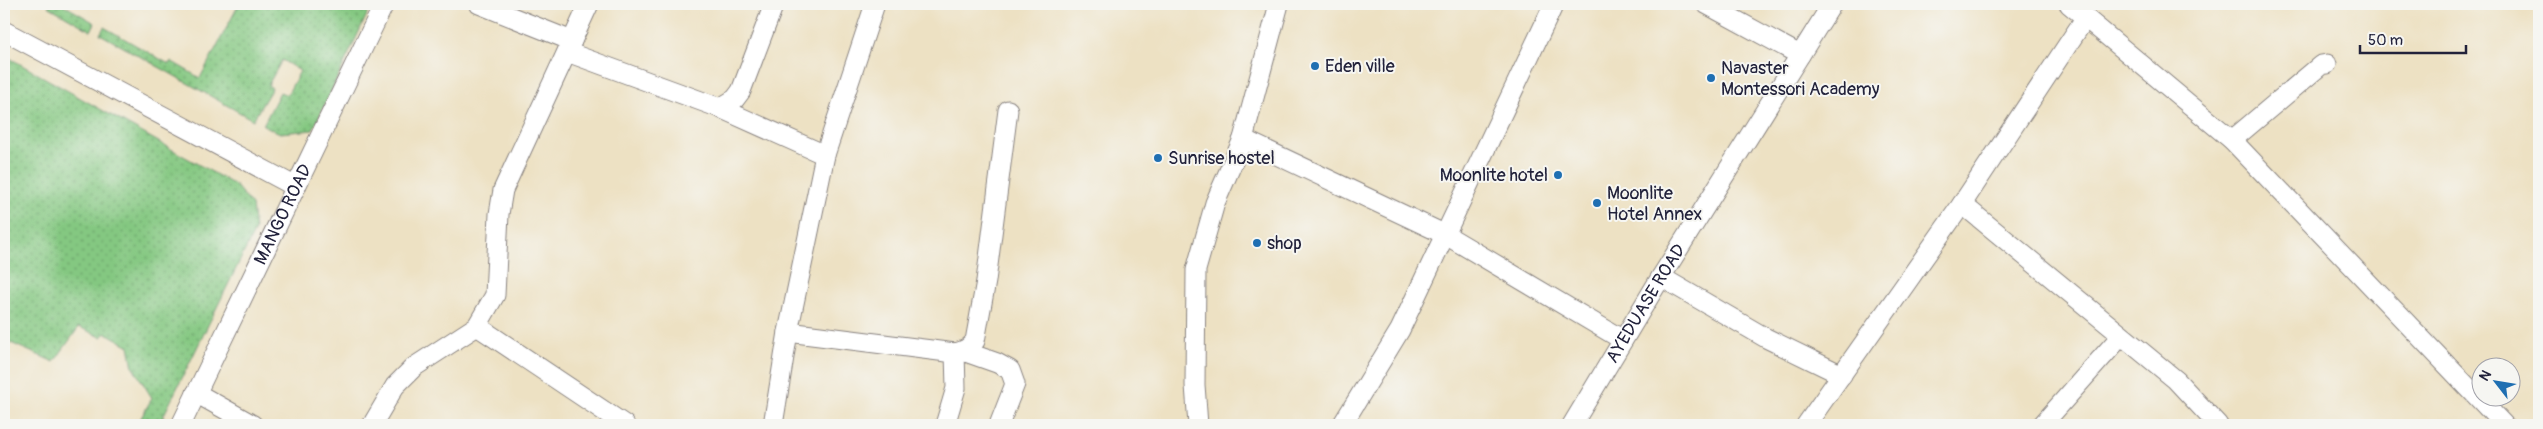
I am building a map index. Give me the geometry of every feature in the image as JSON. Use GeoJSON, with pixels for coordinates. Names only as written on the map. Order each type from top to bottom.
{"type":"FeatureCollection","features":[{"type":"Feature","properties":{"kind":"street","name":"MANGO ROAD"},"geometry":{"type":"LineString","coordinates":[[181,425],[384,4]]}},
{"type":"Feature","properties":{"kind":"street"},"geometry":{"type":"LineString","coordinates":[[479,4],[569,47],[720,108],[825,155]]}},
{"type":"Feature","properties":{"kind":"street"},"geometry":{"type":"LineString","coordinates":[[372,425],[395,386],[414,367],[477,326],[495,295],[499,214],[503,190],[589,4]]}},
{"type":"Feature","properties":{"kind":"street"},"geometry":{"type":"LineString","coordinates":[[720,108],[734,99],[741,91],[774,4]]}},
{"type":"Feature","properties":{"kind":"street"},"geometry":{"type":"LineString","coordinates":[[773,425],[788,332],[825,155],[875,4]]}},
{"type":"Feature","properties":{"kind":"street"},"geometry":{"type":"LineString","coordinates":[[1198,425],[1195,385],[1196,270],[1214,203],[1242,139],[1279,4]]}},
{"type":"Feature","properties":{"kind":"street"},"geometry":{"type":"LineString","coordinates":[[1342,425],[1400,330],[1554,4]]}},
{"type":"Feature","properties":{"kind":"street"},"geometry":{"type":"LineString","coordinates":[[1706,4],[1800,55]]}},
{"type":"Feature","properties":{"kind":"street","name":"AYEDUASE ROAD"},"geometry":{"type":"LineString","coordinates":[[1572,425],[1661,277],[1832,4]]}},
{"type":"Feature","properties":{"kind":"street"},"geometry":{"type":"LineString","coordinates":[[2069,4],[2232,140],[2504,425]]}},
{"type":"Feature","properties":{"kind":"street"},"geometry":{"type":"LineString","coordinates":[[1806,425],[1962,204],[2086,17]]}},
{"type":"Feature","properties":{"kind":"street"},"geometry":{"type":"LineString","coordinates":[[4,32],[296,187]]}},
{"type":"Feature","properties":{"kind":"street"},"geometry":{"type":"LineString","coordinates":[[2232,140],[2321,65],[2327,64]]}},
{"type":"Feature","properties":{"kind":"street"},"geometry":{"type":"LineString","coordinates":[[959,352],[975,341],[992,237],[1008,110]]}},
{"type":"Feature","properties":{"kind":"street"},"geometry":{"type":"LineString","coordinates":[[1242,139],[1446,235],[1624,340]]}},
{"type":"Feature","properties":{"kind":"street"},"geometry":{"type":"LineString","coordinates":[[1962,204],[2176,380],[2218,425]]}},
{"type":"Feature","properties":{"kind":"street"},"geometry":{"type":"LineString","coordinates":[[1661,277],[1766,338],[1842,375]]}},
{"type":"Feature","properties":{"kind":"street"},"geometry":{"type":"LineString","coordinates":[[477,326],[625,425]]}},
{"type":"Feature","properties":{"kind":"street"},"geometry":{"type":"LineString","coordinates":[[788,332],[959,352],[1010,370],[1015,384],[999,425]]}},
{"type":"Feature","properties":{"kind":"street"},"geometry":{"type":"LineString","coordinates":[[2042,425],[2121,336]]}},
{"type":"Feature","properties":{"kind":"street"},"geometry":{"type":"LineString","coordinates":[[945,425],[956,388],[959,352]]}},
{"type":"Feature","properties":{"kind":"street"},"geometry":{"type":"LineString","coordinates":[[196,392],[253,425]]}},
{"type":"Feature","properties":{"kind":"green space"},"geometry":{"type":"Polygon","coordinates":[[[49,4],[62,4],[95,23],[91,31],[48,6],[49,4]]]}},
{"type":"Feature","properties":{"kind":"green space"},"geometry":{"type":"Polygon","coordinates":[[[239,4],[372,4],[313,130],[280,133],[263,125],[280,92],[287,95],[300,71],[282,60],[268,85],[272,88],[253,120],[100,34],[104,27],[169,64],[171,61],[200,78],[239,4]]]}},
{"type":"Feature","properties":{"kind":"green space"},"geometry":{"type":"Polygon","coordinates":[[[6,56],[235,185],[252,205],[255,230],[159,425],[137,425],[152,398],[133,367],[129,346],[106,333],[101,337],[79,327],[54,362],[4,340],[4,60],[6,56]]]}},
{"type":"Feature","properties":{"kind":"place","name":"Eden ville"},"geometry":{"type":"Point","coordinates":[1315,66]}},
{"type":"Feature","properties":{"kind":"place","name":"Navaster Montessori Academy"},"geometry":{"type":"Point","coordinates":[1711,78]}},
{"type":"Feature","properties":{"kind":"place","name":"Sunrise hostel"},"geometry":{"type":"Point","coordinates":[1158,158]}},
{"type":"Feature","properties":{"kind":"place","name":"Moonlite hotel"},"geometry":{"type":"Point","coordinates":[1558,175]}},
{"type":"Feature","properties":{"kind":"place","name":"Moonlite Hotel Annex"},"geometry":{"type":"Point","coordinates":[1597,203]}},
{"type":"Feature","properties":{"kind":"place","name":"shop"},"geometry":{"type":"Point","coordinates":[1257,243]}}]}
